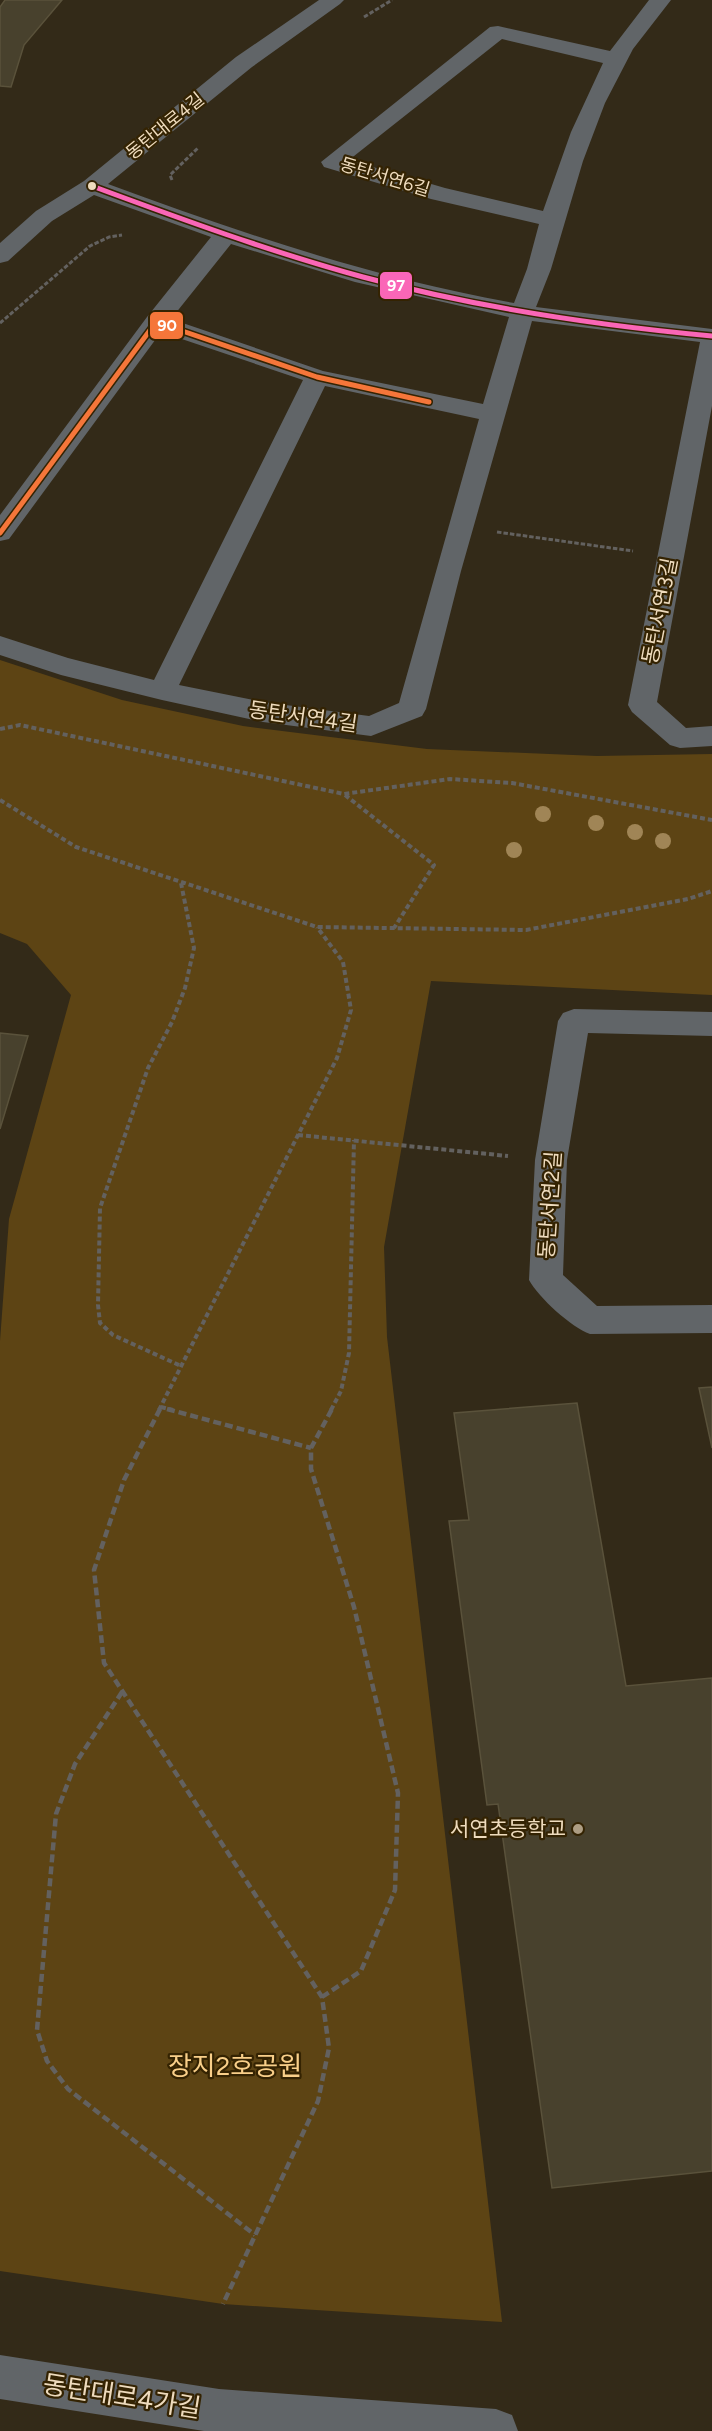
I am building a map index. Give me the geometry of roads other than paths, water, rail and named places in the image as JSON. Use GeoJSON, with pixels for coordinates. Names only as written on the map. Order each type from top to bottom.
{"type":"FeatureCollection","features":[{"type":"Feature","properties":{"kind":"street","name":"동탄대로4길"},"geometry":{"type":"LineString","coordinates":[[0,256],[44,216],[92,186],[244,62],[333,0]]}},
{"type":"Feature","properties":{"kind":"street"},"geometry":{"type":"LineString","coordinates":[[552,220],[589,110],[615,59],[660,0]]}},
{"type":"Feature","properties":{"kind":"street","name":"동탄서연6길"},"geometry":{"type":"LineString","coordinates":[[552,220],[439,194],[332,162],[498,32],[615,59]]}},
{"type":"Feature","properties":{"kind":"street"},"geometry":{"type":"LineString","coordinates":[[92,186],[226,235],[363,277],[522,313],[632,329],[712,336]]}},
{"type":"Feature","properties":{"kind":"street","name":"동탄서연4길"},"geometry":{"type":"LineString","coordinates":[[0,645],[61,666],[162,692],[263,712],[371,726],[412,709],[522,313],[539,269],[552,220]]}},
{"type":"Feature","properties":{"kind":"street"},"geometry":{"type":"LineString","coordinates":[[0,533],[156,322],[204,259],[226,235]]}},
{"type":"Feature","properties":{"kind":"street"},"geometry":{"type":"LineString","coordinates":[[156,322],[317,377],[494,414]]}},
{"type":"Feature","properties":{"kind":"street","name":"동탄서연3길"},"geometry":{"type":"LineString","coordinates":[[712,341],[703,437],[670,556],[642,705],[680,738],[712,736]]}},
{"type":"Feature","properties":{"kind":"street"},"geometry":{"type":"LineString","coordinates":[[162,692],[317,377]]}},
{"type":"Feature","properties":{"kind":"street","name":"동탄서연2길"},"geometry":{"type":"LineString","coordinates":[[712,1024],[574,1021],[551,1160],[546,1280],[590,1320],[712,1319]]}},
{"type":"Feature","properties":{"kind":"street","name":"동탄대로4가길"},"geometry":{"type":"LineString","coordinates":[[0,2377],[219,2411],[496,2431]]}},
{"type":"Feature","properties":{"kind":"place","name":"서연초등학교"},"geometry":{"type":"Point","coordinates":[578,1829]}},
{"type":"Feature","properties":{"kind":"park label","name":"장지2호공원"},"geometry":{"type":"Point","coordinates":[235,2066]}}]}
